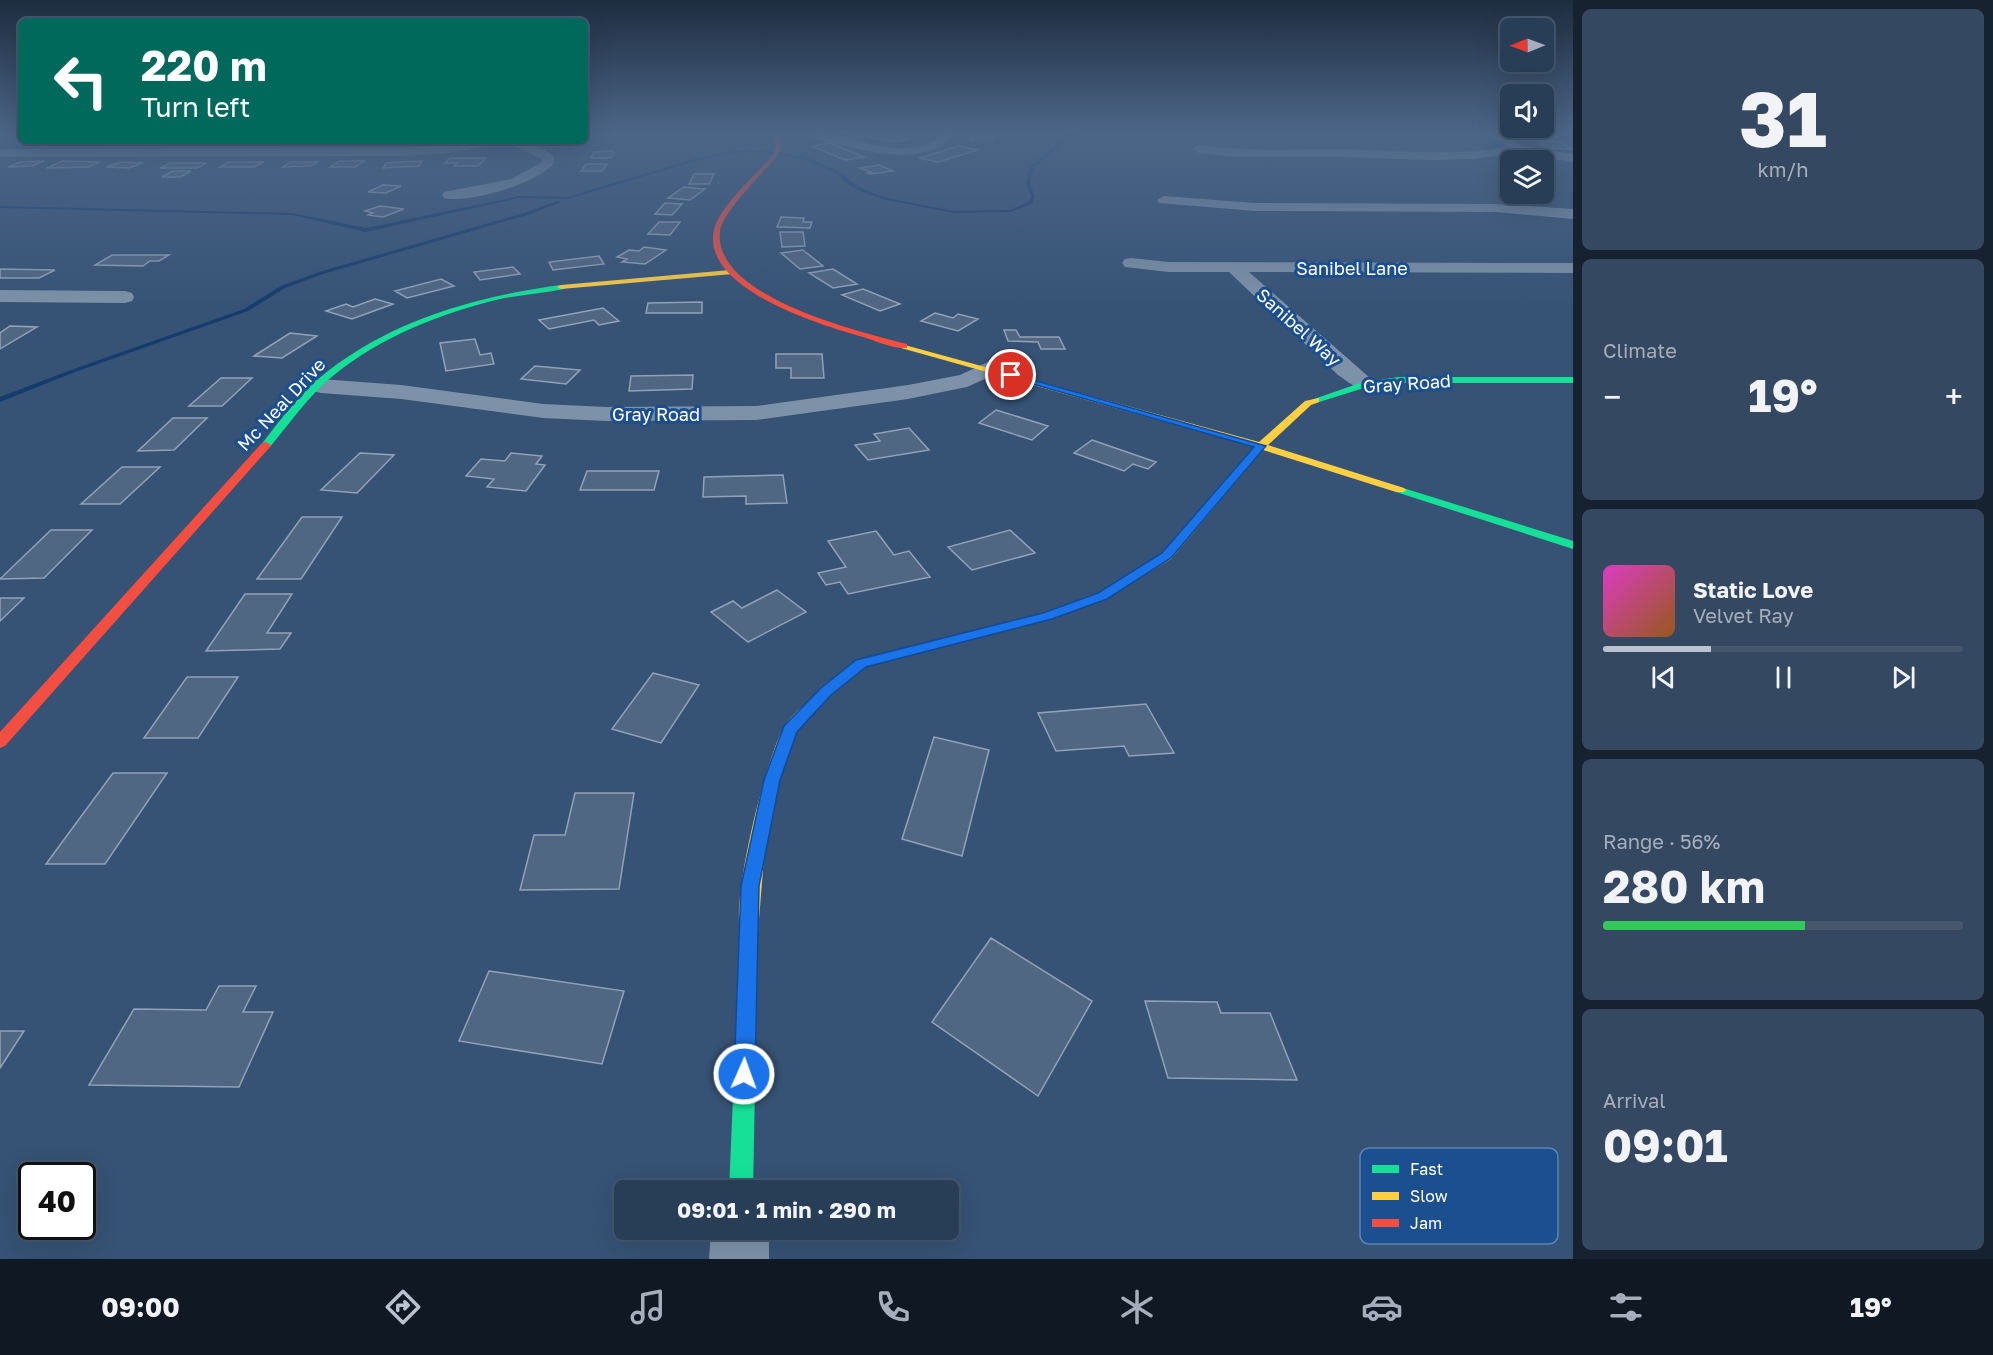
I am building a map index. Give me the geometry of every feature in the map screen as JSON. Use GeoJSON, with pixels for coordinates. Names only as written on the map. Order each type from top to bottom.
{"type":"FeatureCollection","features":[{"type":"Feature","properties":{"kind":"street"},"geometry":{"type":"LineString","coordinates":[[449,195],[477,190]]}},
{"type":"Feature","properties":{"kind":"street"},"geometry":{"type":"LineString","coordinates":[[748,190],[716,231],[716,248],[730,272],[772,301],[813,319],[1261,446],[1573,545]]}},
{"type":"Feature","properties":{"kind":"street"},"geometry":{"type":"LineString","coordinates":[[1164,200],[1255,207],[1495,208],[1573,214]]}},
{"type":"Feature","properties":{"kind":"street","name":"Sanibel Lane"},"geometry":{"type":"LineString","coordinates":[[1131,263],[1169,267],[1234,268],[1573,268]]}},
{"type":"Feature","properties":{"kind":"street","name":"Sanibel Way"},"geometry":{"type":"LineString","coordinates":[[1234,268],[1346,370],[1366,384]]}},
{"type":"Feature","properties":{"kind":"street","name":"Mc Neal Drive"},"geometry":{"type":"LineString","coordinates":[[0,742],[330,374],[364,350],[405,328],[495,297],[572,285],[647,281],[730,272]]}},
{"type":"Feature","properties":{"kind":"street"},"geometry":{"type":"LineString","coordinates":[[0,296],[125,297]]}},
{"type":"Feature","properties":{"kind":"street","name":"Gray Road"},"geometry":{"type":"LineString","coordinates":[[321,386],[401,392],[543,411],[606,414],[756,413],[908,392],[967,380],[988,369]]}},
{"type":"Feature","properties":{"kind":"street","name":"Gray Road"},"geometry":{"type":"LineString","coordinates":[[741,1180],[750,886],[772,780],[790,730],[826,692],[861,664],[1047,616],[1102,596],[1167,556],[1261,446],[1308,403],[1331,393],[1366,384],[1399,380],[1573,380]]}},
{"type":"Feature","properties":{"kind":"street"},"geometry":{"type":"LineString","coordinates":[[739,1259],[740,1240]]}},
{"type":"Feature","properties":{"kind":"building"},"geometry":{"type":"Polygon","coordinates":[[[373,190],[393,190],[386,193],[368,192],[373,190]]]}},
{"type":"Feature","properties":{"kind":"building"},"geometry":{"type":"Polygon","coordinates":[[[680,190],[704,190],[690,200],[668,198],[680,190]]]}},
{"type":"Feature","properties":{"kind":"building"},"geometry":{"type":"Polygon","coordinates":[[[665,203],[682,204],[672,215],[655,214],[665,203]]]}},
{"type":"Feature","properties":{"kind":"building"},"geometry":{"type":"Polygon","coordinates":[[[380,206],[404,209],[383,217],[368,215],[373,213],[365,211],[380,206]]]}},
{"type":"Feature","properties":{"kind":"building"},"geometry":{"type":"Polygon","coordinates":[[[781,217],[804,218],[803,222],[812,222],[810,228],[777,227],[781,217]]]}},
{"type":"Feature","properties":{"kind":"building"},"geometry":{"type":"Polygon","coordinates":[[[659,222],[680,222],[670,235],[648,234],[659,222]]]}},
{"type":"Feature","properties":{"kind":"building"},"geometry":{"type":"Polygon","coordinates":[[[780,232],[803,232],[805,246],[782,247],[780,232]]]}},
{"type":"Feature","properties":{"kind":"building"},"geometry":{"type":"Polygon","coordinates":[[[644,247],[666,250],[645,264],[622,262],[627,259],[617,257],[629,250],[639,251],[644,247]]]}},
{"type":"Feature","properties":{"kind":"building"},"geometry":{"type":"Polygon","coordinates":[[[803,250],[823,266],[800,269],[781,253],[803,250]]]}},
{"type":"Feature","properties":{"kind":"building"},"geometry":{"type":"Polygon","coordinates":[[[112,255],[169,255],[159,261],[150,261],[143,266],[95,265],[112,255]]]}},
{"type":"Feature","properties":{"kind":"building"},"geometry":{"type":"Polygon","coordinates":[[[599,256],[604,264],[553,270],[549,262],[599,256]]]}},
{"type":"Feature","properties":{"kind":"building"},"geometry":{"type":"Polygon","coordinates":[[[513,267],[520,274],[480,280],[474,272],[513,267]]]}},
{"type":"Feature","properties":{"kind":"building"},"geometry":{"type":"Polygon","coordinates":[[[0,269],[55,270],[39,278],[0,278],[0,269]]]}},
{"type":"Feature","properties":{"kind":"building"},"geometry":{"type":"Polygon","coordinates":[[[833,269],[857,284],[833,288],[809,273],[833,269]]]}},
{"type":"Feature","properties":{"kind":"building"},"geometry":{"type":"Polygon","coordinates":[[[441,279],[454,286],[407,298],[395,291],[441,279]]]}},
{"type":"Feature","properties":{"kind":"building"},"geometry":{"type":"Polygon","coordinates":[[[863,289],[900,304],[880,311],[842,295],[863,289]]]}},
{"type":"Feature","properties":{"kind":"building"},"geometry":{"type":"Polygon","coordinates":[[[375,299],[393,304],[352,319],[326,311],[346,304],[353,307],[375,299]]]}},
{"type":"Feature","properties":{"kind":"building"},"geometry":{"type":"Polygon","coordinates":[[[702,302],[702,313],[646,313],[648,303],[702,302]]]}},
{"type":"Feature","properties":{"kind":"building"},"geometry":{"type":"Polygon","coordinates":[[[603,308],[619,321],[599,325],[594,320],[549,329],[539,320],[603,308]]]}},
{"type":"Feature","properties":{"kind":"building"},"geometry":{"type":"Polygon","coordinates":[[[935,313],[953,318],[958,314],[978,319],[958,331],[921,321],[935,313]]]}},
{"type":"Feature","properties":{"kind":"building"},"geometry":{"type":"Polygon","coordinates":[[[10,326],[37,327],[0,349],[0,333],[10,326]]]}},
{"type":"Feature","properties":{"kind":"building"},"geometry":{"type":"Polygon","coordinates":[[[1004,330],[1016,330],[1020,337],[1059,337],[1065,349],[1041,349],[1038,342],[1008,341],[1004,330]]]}},
{"type":"Feature","properties":{"kind":"building"},"geometry":{"type":"Polygon","coordinates":[[[290,333],[317,336],[282,358],[254,356],[290,333]]]}},
{"type":"Feature","properties":{"kind":"building"},"geometry":{"type":"Polygon","coordinates":[[[475,339],[480,355],[491,353],[494,364],[446,371],[440,343],[475,339]]]}},
{"type":"Feature","properties":{"kind":"building"},"geometry":{"type":"Polygon","coordinates":[[[776,354],[822,354],[824,378],[791,378],[791,368],[776,368],[776,354]]]}},
{"type":"Feature","properties":{"kind":"building"},"geometry":{"type":"Polygon","coordinates":[[[535,366],[580,370],[566,384],[521,379],[535,366]]]}},
{"type":"Feature","properties":{"kind":"building"},"geometry":{"type":"Polygon","coordinates":[[[693,375],[692,389],[629,391],[631,376],[693,375]]]}},
{"type":"Feature","properties":{"kind":"building"},"geometry":{"type":"Polygon","coordinates":[[[221,378],[252,378],[222,406],[189,406],[221,378]]]}},
{"type":"Feature","properties":{"kind":"building"},"geometry":{"type":"Polygon","coordinates":[[[996,410],[1048,426],[1032,440],[979,423],[996,410]]]}},
{"type":"Feature","properties":{"kind":"building"},"geometry":{"type":"Polygon","coordinates":[[[173,418],[207,418],[174,450],[138,451],[173,418]]]}},
{"type":"Feature","properties":{"kind":"building"},"geometry":{"type":"Polygon","coordinates":[[[909,428],[929,450],[868,460],[855,445],[880,441],[874,434],[909,428]]]}},
{"type":"Feature","properties":{"kind":"building"},"geometry":{"type":"Polygon","coordinates":[[[1092,440],[1156,462],[1148,469],[1133,464],[1124,471],[1074,453],[1092,440]]]}},
{"type":"Feature","properties":{"kind":"building"},"geometry":{"type":"Polygon","coordinates":[[[360,453],[394,455],[357,493],[321,490],[360,453]]]}},
{"type":"Feature","properties":{"kind":"building"},"geometry":{"type":"Polygon","coordinates":[[[511,453],[542,456],[536,464],[545,465],[526,491],[487,487],[494,479],[466,476],[481,459],[505,461],[511,453]]]}},
{"type":"Feature","properties":{"kind":"building"},"geometry":{"type":"Polygon","coordinates":[[[122,467],[160,467],[120,504],[81,504],[122,467]]]}},
{"type":"Feature","properties":{"kind":"building"},"geometry":{"type":"Polygon","coordinates":[[[587,471],[659,471],[654,490],[580,490],[587,471]]]}},
{"type":"Feature","properties":{"kind":"building"},"geometry":{"type":"Polygon","coordinates":[[[783,475],[787,503],[746,504],[746,496],[703,497],[704,477],[783,475]]]}},
{"type":"Feature","properties":{"kind":"building"},"geometry":{"type":"Polygon","coordinates":[[[302,517],[342,517],[301,579],[257,579],[302,517]]]}},
{"type":"Feature","properties":{"kind":"building"},"geometry":{"type":"Polygon","coordinates":[[[51,530],[92,530],[44,578],[0,579],[51,530]]]}},
{"type":"Feature","properties":{"kind":"building"},"geometry":{"type":"Polygon","coordinates":[[[1010,530],[1035,553],[972,570],[948,547],[1010,530]]]}},
{"type":"Feature","properties":{"kind":"building"},"geometry":{"type":"Polygon","coordinates":[[[876,531],[894,555],[909,551],[930,577],[848,594],[840,582],[826,585],[818,573],[846,567],[828,541],[876,531]]]}},
{"type":"Feature","properties":{"kind":"building"},"geometry":{"type":"Polygon","coordinates":[[[777,590],[806,612],[748,642],[711,612],[733,601],[742,608],[777,590]]]}},
{"type":"Feature","properties":{"kind":"building"},"geometry":{"type":"Polygon","coordinates":[[[245,594],[292,594],[267,633],[291,633],[280,649],[206,651],[245,594]]]}},
{"type":"Feature","properties":{"kind":"building"},"geometry":{"type":"Polygon","coordinates":[[[0,598],[24,598],[0,621],[0,598]]]}},
{"type":"Feature","properties":{"kind":"building"},"geometry":{"type":"Polygon","coordinates":[[[653,673],[699,685],[661,743],[612,729],[653,673]]]}},
{"type":"Feature","properties":{"kind":"building"},"geometry":{"type":"Polygon","coordinates":[[[187,677],[238,677],[198,738],[144,738],[187,677]]]}},
{"type":"Feature","properties":{"kind":"building"},"geometry":{"type":"Polygon","coordinates":[[[1146,704],[1174,753],[1129,756],[1124,746],[1056,751],[1038,713],[1146,704]]]}},
{"type":"Feature","properties":{"kind":"building"},"geometry":{"type":"Polygon","coordinates":[[[934,737],[989,750],[962,856],[902,839],[934,737]]]}},
{"type":"Feature","properties":{"kind":"building"},"geometry":{"type":"Polygon","coordinates":[[[113,773],[167,773],[105,864],[46,864],[113,773]]]}},
{"type":"Feature","properties":{"kind":"building"},"geometry":{"type":"Polygon","coordinates":[[[575,793],[634,793],[619,889],[520,890],[534,835],[565,835],[575,793]]]}},
{"type":"Feature","properties":{"kind":"building"},"geometry":{"type":"Polygon","coordinates":[[[991,938],[1092,1001],[1038,1096],[932,1022],[991,938]]]}},
{"type":"Feature","properties":{"kind":"building"},"geometry":{"type":"Polygon","coordinates":[[[489,971],[624,991],[602,1064],[459,1041],[489,971]]]}},
{"type":"Feature","properties":{"kind":"building"},"geometry":{"type":"Polygon","coordinates":[[[219,986],[256,986],[243,1012],[273,1012],[239,1087],[89,1085],[134,1009],[206,1010],[219,986]]]}},
{"type":"Feature","properties":{"kind":"building"},"geometry":{"type":"Polygon","coordinates":[[[1145,1001],[1217,1002],[1221,1013],[1270,1013],[1297,1080],[1168,1078],[1145,1001]]]}},
{"type":"Feature","properties":{"kind":"building"},"geometry":{"type":"Polygon","coordinates":[[[0,1031],[24,1031],[0,1068],[0,1031]]]}},
{"type":"Feature","properties":{"kind":"waterway"},"geometry":{"type":"LineString","coordinates":[[0,207],[292,214],[366,230],[519,197],[568,198],[595,190]]}},
{"type":"Feature","properties":{"kind":"waterway"},"geometry":{"type":"LineString","coordinates":[[862,190],[886,199],[954,212],[1011,211],[1030,203],[1033,197],[1030,190]]}},
{"type":"Feature","properties":{"kind":"waterway"},"geometry":{"type":"LineString","coordinates":[[0,400],[73,371],[246,310],[283,287],[321,273],[529,213],[559,202]]}},
{"type":"Feature","properties":{"kind":"traffic: fast"},"geometry":{"type":"LineString","coordinates":[[266,445],[323,380],[356,355],[383,339],[440,314],[470,305],[500,297],[561,287]]}},
{"type":"Feature","properties":{"kind":"traffic: fast"},"geometry":{"type":"LineString","coordinates":[[1316,400],[1366,384],[1399,380],[1573,380]]}},
{"type":"Feature","properties":{"kind":"traffic: fast"},"geometry":{"type":"LineString","coordinates":[[1400,490],[1573,545]]}},
{"type":"Feature","properties":{"kind":"traffic: fast"},"geometry":{"type":"LineString","coordinates":[[741,1180],[749,932]]}},
{"type":"Feature","properties":{"kind":"traffic: slow"},"geometry":{"type":"LineString","coordinates":[[561,287],[730,272]]}},
{"type":"Feature","properties":{"kind":"traffic: slow"},"geometry":{"type":"LineString","coordinates":[[904,346],[1261,446],[1400,490]]}},
{"type":"Feature","properties":{"kind":"traffic: slow"},"geometry":{"type":"LineString","coordinates":[[1126,581],[1167,556],[1261,446],[1308,403],[1316,400]]}},
{"type":"Feature","properties":{"kind":"traffic: slow"},"geometry":{"type":"LineString","coordinates":[[749,932],[752,883],[760,830],[772,778],[789,732],[811,708]]}},
{"type":"Feature","properties":{"kind":"traffic: jam"},"geometry":{"type":"LineString","coordinates":[[745,190],[726,213],[717,231],[719,254],[734,275],[758,293],[788,308],[854,332],[904,346]]}},
{"type":"Feature","properties":{"kind":"traffic: jam"},"geometry":{"type":"LineString","coordinates":[[0,742],[266,445]]}},
{"type":"Feature","properties":{"kind":"traffic: jam"},"geometry":{"type":"LineString","coordinates":[[811,708],[826,691],[861,664],[1047,616],[1102,596],[1126,581]]}},
{"type":"Feature","properties":{"kind":"route"},"geometry":{"type":"LineString","coordinates":[[744,1074],[750,886],[772,780],[790,730],[826,692],[861,664],[1047,616],[1102,596],[1167,556],[1261,446],[1011,375]]}}]}
